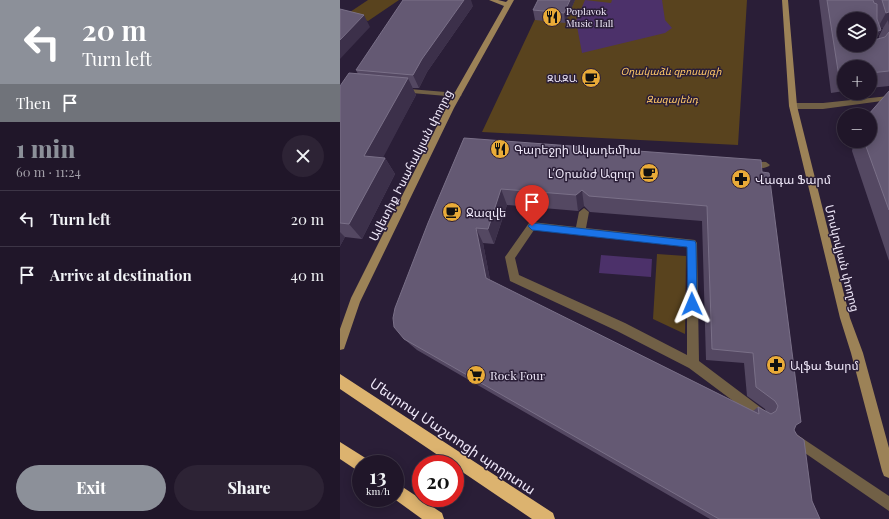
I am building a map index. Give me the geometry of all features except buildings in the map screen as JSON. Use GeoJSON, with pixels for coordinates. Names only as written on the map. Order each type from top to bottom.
{"type":"FeatureCollection","features":[{"type":"Feature","properties":{"kind":"highway","name":"Մեսրոպ Մաշտոցի պողոտա"},"geometry":{"type":"LineString","coordinates":[[340,381],[547,519]]}},
{"type":"Feature","properties":{"kind":"highway"},"geometry":{"type":"LineString","coordinates":[[340,450],[352,459]]}},
{"type":"Feature","properties":{"kind":"highway"},"geometry":{"type":"LineString","coordinates":[[404,496],[436,519]]}},
{"type":"Feature","properties":{"kind":"main road"},"geometry":{"type":"LineString","coordinates":[[492,0],[510,2]]}},
{"type":"Feature","properties":{"kind":"main road","name":"Մոսկովյան փողոց"},"geometry":{"type":"LineString","coordinates":[[785,0],[793,106],[845,318],[889,471]]}},
{"type":"Feature","properties":{"kind":"main road","name":"Ավետիք Իսահակյան փողոց"},"geometry":{"type":"LineString","coordinates":[[340,345],[355,301],[458,95],[510,2]]}},
{"type":"Feature","properties":{"kind":"lane"},"geometry":{"type":"LineString","coordinates":[[393,90],[458,95]]}},
{"type":"Feature","properties":{"kind":"lane"},"geometry":{"type":"LineString","coordinates":[[793,106],[823,106],[889,98]]}},
{"type":"Feature","properties":{"kind":"lane"},"geometry":{"type":"LineString","coordinates":[[742,163],[766,165]]}},
{"type":"Feature","properties":{"kind":"lane"},"geometry":{"type":"LineString","coordinates":[[580,232],[584,212]]}},
{"type":"Feature","properties":{"kind":"lane"},"geometry":{"type":"LineString","coordinates":[[693,364],[692,244],[532,226],[510,257],[514,278],[621,327],[693,364],[760,414]]}},
{"type":"Feature","properties":{"kind":"lane"},"geometry":{"type":"LineString","coordinates":[[790,436],[889,504]]}},
{"type":"Feature","properties":{"kind":"green space"},"geometry":{"type":"Polygon","coordinates":[[[368,0],[399,0],[368,21],[347,14],[368,0]]]}},
{"type":"Feature","properties":{"kind":"green space","name":"Օղակաձև զբոսայգի"},"geometry":{"type":"Polygon","coordinates":[[[544,0],[747,0],[738,145],[482,132],[544,0]]]}},
{"type":"Feature","properties":{"kind":"green space"},"geometry":{"type":"Polygon","coordinates":[[[657,254],[686,256],[685,334],[653,319],[657,254]]]}},
{"type":"Feature","properties":{"kind":"shaded area"},"geometry":{"type":"Polygon","coordinates":[[[585,0],[611,3],[612,0],[662,0],[665,20],[672,28],[665,33],[582,53],[576,21],[585,0]]]}},
{"type":"Feature","properties":{"kind":"shaded area"},"geometry":{"type":"Polygon","coordinates":[[[601,255],[652,259],[651,277],[599,273],[601,255]]]}},
{"type":"Feature","properties":{"kind":"place","name":"Poplavok Music Hall"},"geometry":{"type":"Point","coordinates":[552,17]}},
{"type":"Feature","properties":{"kind":"place","name":"ԶԱԶԱ"},"geometry":{"type":"Point","coordinates":[591,78]}},
{"type":"Feature","properties":{"kind":"place","name":"Գարեջրի Ակադեմիա"},"geometry":{"type":"Point","coordinates":[500,149]}},
{"type":"Feature","properties":{"kind":"place","name":"Լ՛Օրանժ Ազուր"},"geometry":{"type":"Point","coordinates":[649,173]}},
{"type":"Feature","properties":{"kind":"place","name":"Վագա Ֆարմ"},"geometry":{"type":"Point","coordinates":[741,179]}},
{"type":"Feature","properties":{"kind":"place","name":"Ջազվե"},"geometry":{"type":"Point","coordinates":[452,212]}},
{"type":"Feature","properties":{"kind":"place","name":"Ալֆա Ֆարմ"},"geometry":{"type":"Point","coordinates":[776,365]}},
{"type":"Feature","properties":{"kind":"place","name":"Rock Four"},"geometry":{"type":"Point","coordinates":[476,375]}},
{"type":"Feature","properties":{"kind":"route"},"geometry":{"type":"LineString","coordinates":[[532,226],[692,244],[692,304]]}},
{"type":"Feature","properties":{"kind":"park label","name":"Զազալենդ"},"geometry":{"type":"Point","coordinates":[672,99]}}]}
